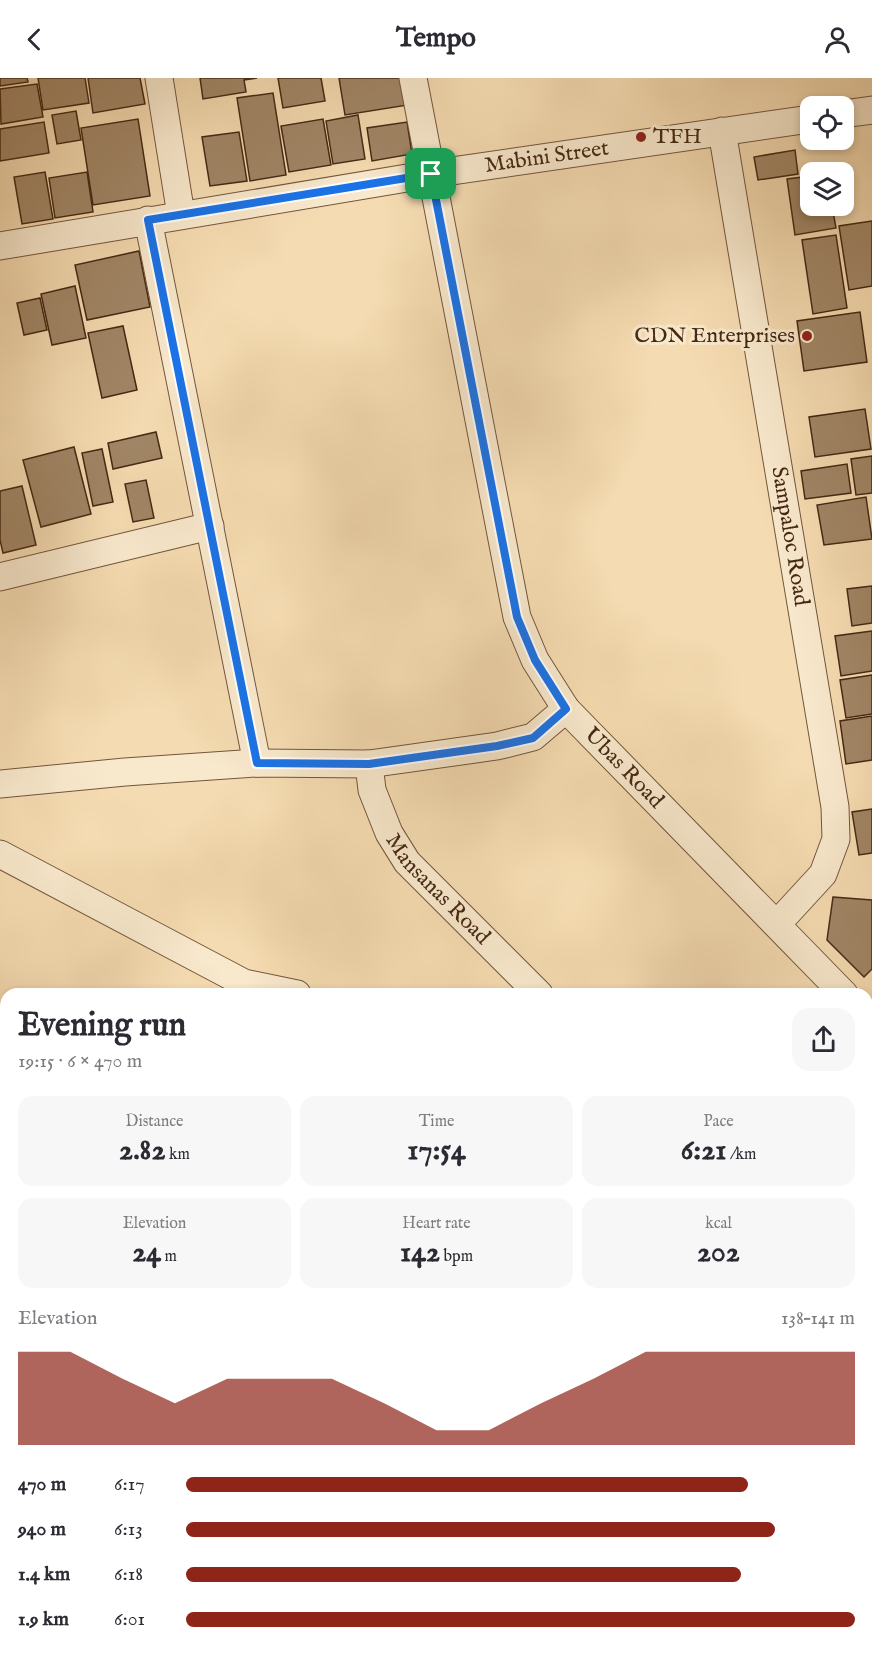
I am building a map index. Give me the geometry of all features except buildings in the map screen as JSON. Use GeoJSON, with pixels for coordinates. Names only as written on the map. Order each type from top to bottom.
{"type":"FeatureCollection","features":[{"type":"Feature","properties":{"kind":"street"},"geometry":{"type":"LineString","coordinates":[[159,78],[182,215]]}},
{"type":"Feature","properties":{"kind":"street","name":"Ubas Road"},"geometry":{"type":"LineString","coordinates":[[413,78],[517,617],[535,660],[566,709],[838,988]]}},
{"type":"Feature","properties":{"kind":"street"},"geometry":{"type":"LineString","coordinates":[[854,112],[872,110]]}},
{"type":"Feature","properties":{"kind":"street","name":"Mabini Street"},"geometry":{"type":"LineString","coordinates":[[0,246],[431,174],[800,120]]}},
{"type":"Feature","properties":{"kind":"street","name":"Sampaloc Road"},"geometry":{"type":"LineString","coordinates":[[722,131],[835,807],[836,839],[823,874],[777,924]]}},
{"type":"Feature","properties":{"kind":"street"},"geometry":{"type":"LineString","coordinates":[[148,220],[257,763]]}},
{"type":"Feature","properties":{"kind":"street"},"geometry":{"type":"LineString","coordinates":[[0,577],[210,525]]}},
{"type":"Feature","properties":{"kind":"street"},"geometry":{"type":"LineString","coordinates":[[0,784],[257,763],[369,764],[497,746],[533,738],[566,709]]}},
{"type":"Feature","properties":{"kind":"street","name":"Mansanas Road"},"geometry":{"type":"LineString","coordinates":[[369,764],[372,790],[384,822],[407,862],[533,988]]}},
{"type":"Feature","properties":{"kind":"street"},"geometry":{"type":"LineString","coordinates":[[0,854],[234,988]]}},
{"type":"Feature","properties":{"kind":"place","name":"TFH"},"geometry":{"type":"Point","coordinates":[641,137]}},
{"type":"Feature","properties":{"kind":"place","name":"CDN Enterprises"},"geometry":{"type":"Point","coordinates":[807,336]}},
{"type":"Feature","properties":{"kind":"route"},"geometry":{"type":"LineString","coordinates":[[431,174],[517,617],[535,660],[566,709],[533,738],[497,746],[369,764],[257,763],[148,220],[431,174]]}}]}
